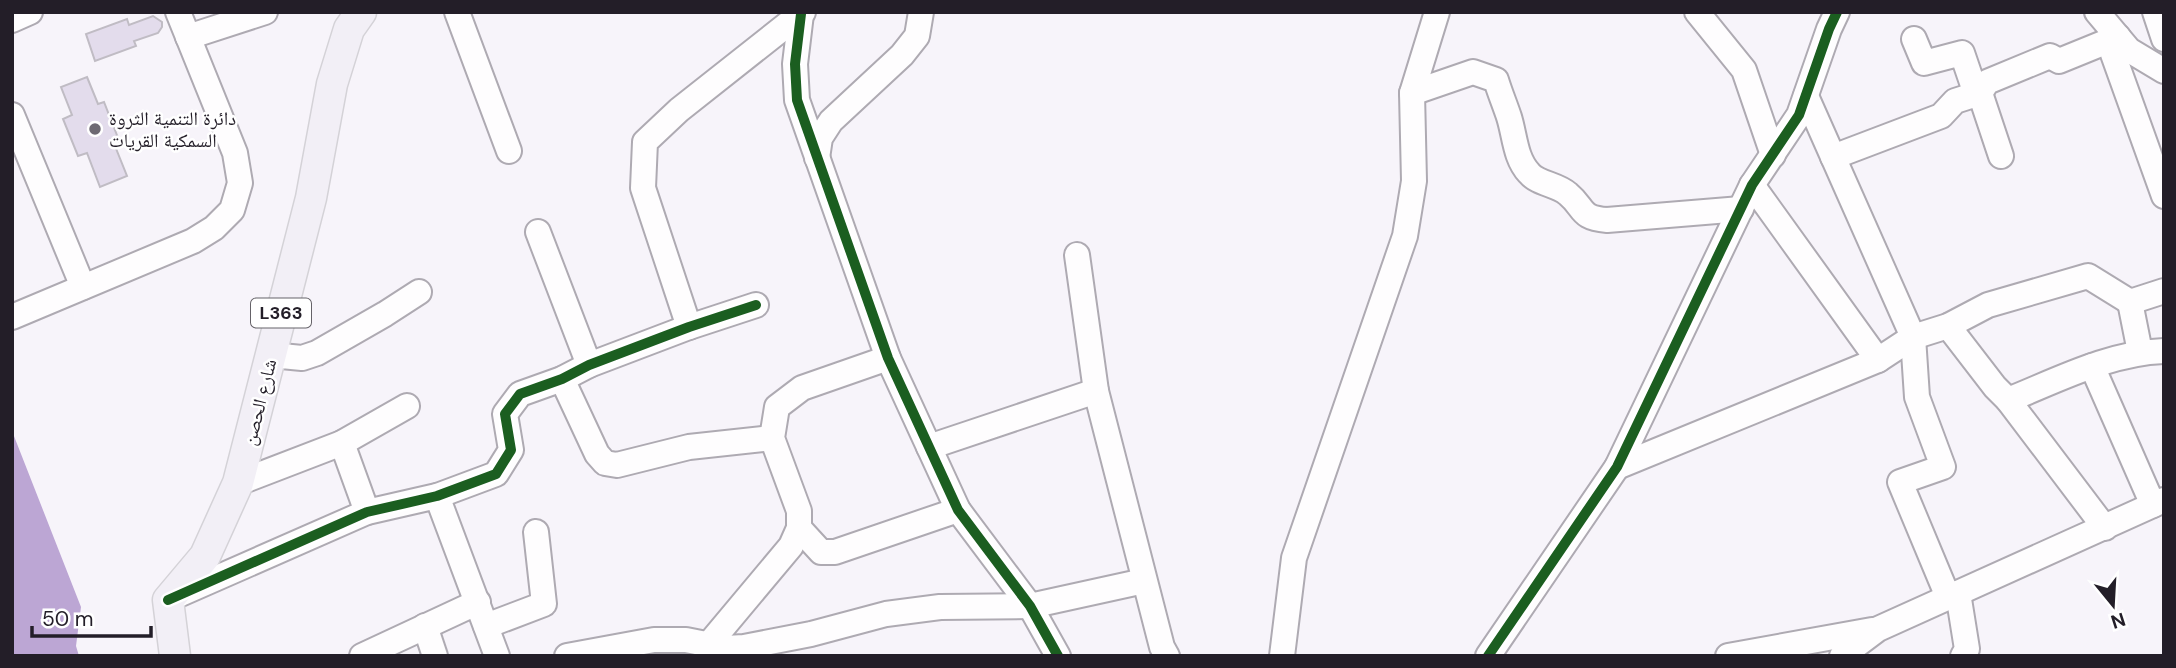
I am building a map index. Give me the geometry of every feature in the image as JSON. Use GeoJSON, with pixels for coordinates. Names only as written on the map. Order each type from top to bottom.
{"type":"FeatureCollection","features":[{"type":"Feature","properties":{"kind":"main road","name":"شارع الحصن"},"geometry":{"type":"LineString","coordinates":[[168,600],[205,556],[238,483],[311,198],[332,84],[349,29],[360,12]]}},
{"type":"Feature","properties":{"kind":"main road"},"geometry":{"type":"LineString","coordinates":[[168,600],[175,656]]}},
{"type":"Feature","properties":{"kind":"street"},"geometry":{"type":"LineString","coordinates":[[12,20],[30,12]]}},
{"type":"Feature","properties":{"kind":"street"},"geometry":{"type":"LineString","coordinates":[[12,317],[193,241],[214,228],[232,210],[240,183],[235,153],[178,12]]}},
{"type":"Feature","properties":{"kind":"street"},"geometry":{"type":"LineString","coordinates":[[188,37],[265,12]]}},
{"type":"Feature","properties":{"kind":"street"},"geometry":{"type":"LineString","coordinates":[[457,12],[509,151]]}},
{"type":"Feature","properties":{"kind":"street"},"geometry":{"type":"LineString","coordinates":[[817,158],[820,138],[831,121],[902,55],[918,36],[920,12]]}},
{"type":"Feature","properties":{"kind":"street"},"geometry":{"type":"LineString","coordinates":[[1282,656],[1294,558],[1405,236],[1414,181],[1412,93],[1437,12]]}},
{"type":"Feature","properties":{"kind":"street"},"geometry":{"type":"LineString","coordinates":[[1697,12],[1744,69],[1773,155]]}},
{"type":"Feature","properties":{"kind":"street"},"geometry":{"type":"LineString","coordinates":[[1488,656],[1617,467],[1752,185],[1799,115],[1829,29],[1838,12]]}},
{"type":"Feature","properties":{"kind":"street"},"geometry":{"type":"LineString","coordinates":[[2097,12],[2129,50],[2164,71]]}},
{"type":"Feature","properties":{"kind":"street"},"geometry":{"type":"LineString","coordinates":[[2155,12],[2164,39]]}},
{"type":"Feature","properties":{"kind":"street"},"geometry":{"type":"LineString","coordinates":[[802,13],[795,64],[797,100],[888,358],[958,510],[1030,606],[1058,656]]}},
{"type":"Feature","properties":{"kind":"street"},"geometry":{"type":"LineString","coordinates":[[689,327],[643,188],[645,142],[679,110],[802,13]]}},
{"type":"Feature","properties":{"kind":"street"},"geometry":{"type":"LineString","coordinates":[[1833,157],[1941,116],[1955,101],[1978,94],[1987,82],[2050,55],[2059,61],[2118,37]]}},
{"type":"Feature","properties":{"kind":"street"},"geometry":{"type":"LineString","coordinates":[[2118,37],[2113,54],[2164,196]]}},
{"type":"Feature","properties":{"kind":"street"},"geometry":{"type":"LineString","coordinates":[[1914,39],[1924,63],[1962,53],[2001,156]]}},
{"type":"Feature","properties":{"kind":"street"},"geometry":{"type":"LineString","coordinates":[[2140,56],[2164,45]]}},
{"type":"Feature","properties":{"kind":"street"},"geometry":{"type":"LineString","coordinates":[[1412,93],[1474,72],[1496,80],[1519,160],[1531,176],[1569,194],[1581,211],[1593,219],[1741,209]]}},
{"type":"Feature","properties":{"kind":"street"},"geometry":{"type":"LineString","coordinates":[[1806,96],[1913,337],[1917,397],[1943,467],[1900,481],[1953,595],[1967,649],[1963,656]]}},
{"type":"Feature","properties":{"kind":"street"},"geometry":{"type":"LineString","coordinates":[[12,114],[83,287]]}},
{"type":"Feature","properties":{"kind":"street"},"geometry":{"type":"LineString","coordinates":[[1752,185],[1878,360]]}},
{"type":"Feature","properties":{"kind":"street"},"geometry":{"type":"LineString","coordinates":[[538,232],[589,365]]}},
{"type":"Feature","properties":{"kind":"street"},"geometry":{"type":"LineString","coordinates":[[1077,255],[1096,391],[1144,581],[1162,647],[1167,656]]}},
{"type":"Feature","properties":{"kind":"street"},"geometry":{"type":"LineString","coordinates":[[1617,467],[1878,360],[1913,337],[1948,326],[1988,305],[2088,276],[2130,302],[2152,351],[2092,366],[2008,400]]}},
{"type":"Feature","properties":{"kind":"street"},"geometry":{"type":"LineString","coordinates":[[2130,302],[2164,291]]}},
{"type":"Feature","properties":{"kind":"street"},"geometry":{"type":"LineString","coordinates":[[271,355],[302,358],[317,353],[419,292]]}},
{"type":"Feature","properties":{"kind":"street"},"geometry":{"type":"LineString","coordinates":[[168,600],[367,512],[437,496],[496,474],[511,450],[505,414],[520,394],[689,327],[756,306]]}},
{"type":"Feature","properties":{"kind":"street"},"geometry":{"type":"LineString","coordinates":[[1948,326],[2105,528]]}},
{"type":"Feature","properties":{"kind":"street"},"geometry":{"type":"LineString","coordinates":[[709,650],[791,546],[799,528],[799,511],[772,438],[777,407],[802,388],[888,358]]}},
{"type":"Feature","properties":{"kind":"street"},"geometry":{"type":"LineString","coordinates":[[1842,656],[1878,629],[2158,503],[2092,366]]}},
{"type":"Feature","properties":{"kind":"street"},"geometry":{"type":"LineString","coordinates":[[562,379],[597,454],[605,463],[617,465],[689,447],[772,438]]}},
{"type":"Feature","properties":{"kind":"street"},"geometry":{"type":"LineString","coordinates":[[929,447],[1096,391]]}},
{"type":"Feature","properties":{"kind":"street"},"geometry":{"type":"LineString","coordinates":[[238,483],[342,443],[407,406]]}},
{"type":"Feature","properties":{"kind":"street"},"geometry":{"type":"LineString","coordinates":[[342,443],[367,512]]}},
{"type":"Feature","properties":{"kind":"street"},"geometry":{"type":"LineString","coordinates":[[437,496],[496,656]]}},
{"type":"Feature","properties":{"kind":"street"},"geometry":{"type":"LineString","coordinates":[[799,528],[821,552],[835,552],[958,510]]}},
{"type":"Feature","properties":{"kind":"street"},"geometry":{"type":"LineString","coordinates":[[486,626],[544,604],[536,532]]}},
{"type":"Feature","properties":{"kind":"street"},"geometry":{"type":"LineString","coordinates":[[567,656],[654,640],[687,640],[709,650],[744,647],[811,635],[886,614],[940,607],[1030,606],[1144,581]]}},
{"type":"Feature","properties":{"kind":"street"},"geometry":{"type":"LineString","coordinates":[[362,656],[478,602]]}},
{"type":"Feature","properties":{"kind":"street"},"geometry":{"type":"LineString","coordinates":[[425,626],[435,656]]}},
{"type":"Feature","properties":{"kind":"street"},"geometry":{"type":"LineString","coordinates":[[1728,656],[1878,629]]}},
{"type":"Feature","properties":{"kind":"shaded area"},"geometry":{"type":"Polygon","coordinates":[[[12,431],[81,607],[76,646],[79,656],[12,656],[12,431]]]}},
{"type":"Feature","properties":{"kind":"building"},"geometry":{"type":"Polygon","coordinates":[[[153,16],[162,22],[158,33],[134,41],[136,46],[95,61],[86,34],[127,19],[129,25],[153,16]]]}},
{"type":"Feature","properties":{"kind":"building"},"geometry":{"type":"Polygon","coordinates":[[[87,77],[98,104],[104,102],[120,143],[115,146],[127,176],[100,187],[87,153],[78,156],[63,119],[72,115],[61,87],[87,77]]]}},
{"type":"Feature","properties":{"kind":"cycle path"},"geometry":{"type":"LineString","coordinates":[[1488,656],[1617,467],[1752,185],[1799,115],[1837,12]]}},
{"type":"Feature","properties":{"kind":"cycle path"},"geometry":{"type":"LineString","coordinates":[[801,14],[795,64],[797,100],[888,358],[958,510],[1030,606],[1058,656]]}},
{"type":"Feature","properties":{"kind":"cycle path"},"geometry":{"type":"LineString","coordinates":[[168,600],[367,512],[437,496],[496,474],[511,450],[505,414],[520,394],[689,327],[756,305]]}},
{"type":"Feature","properties":{"kind":"place","name":"دائرة التنمية الثروة السمكية القريات"},"geometry":{"type":"Point","coordinates":[95,129]}}]}
